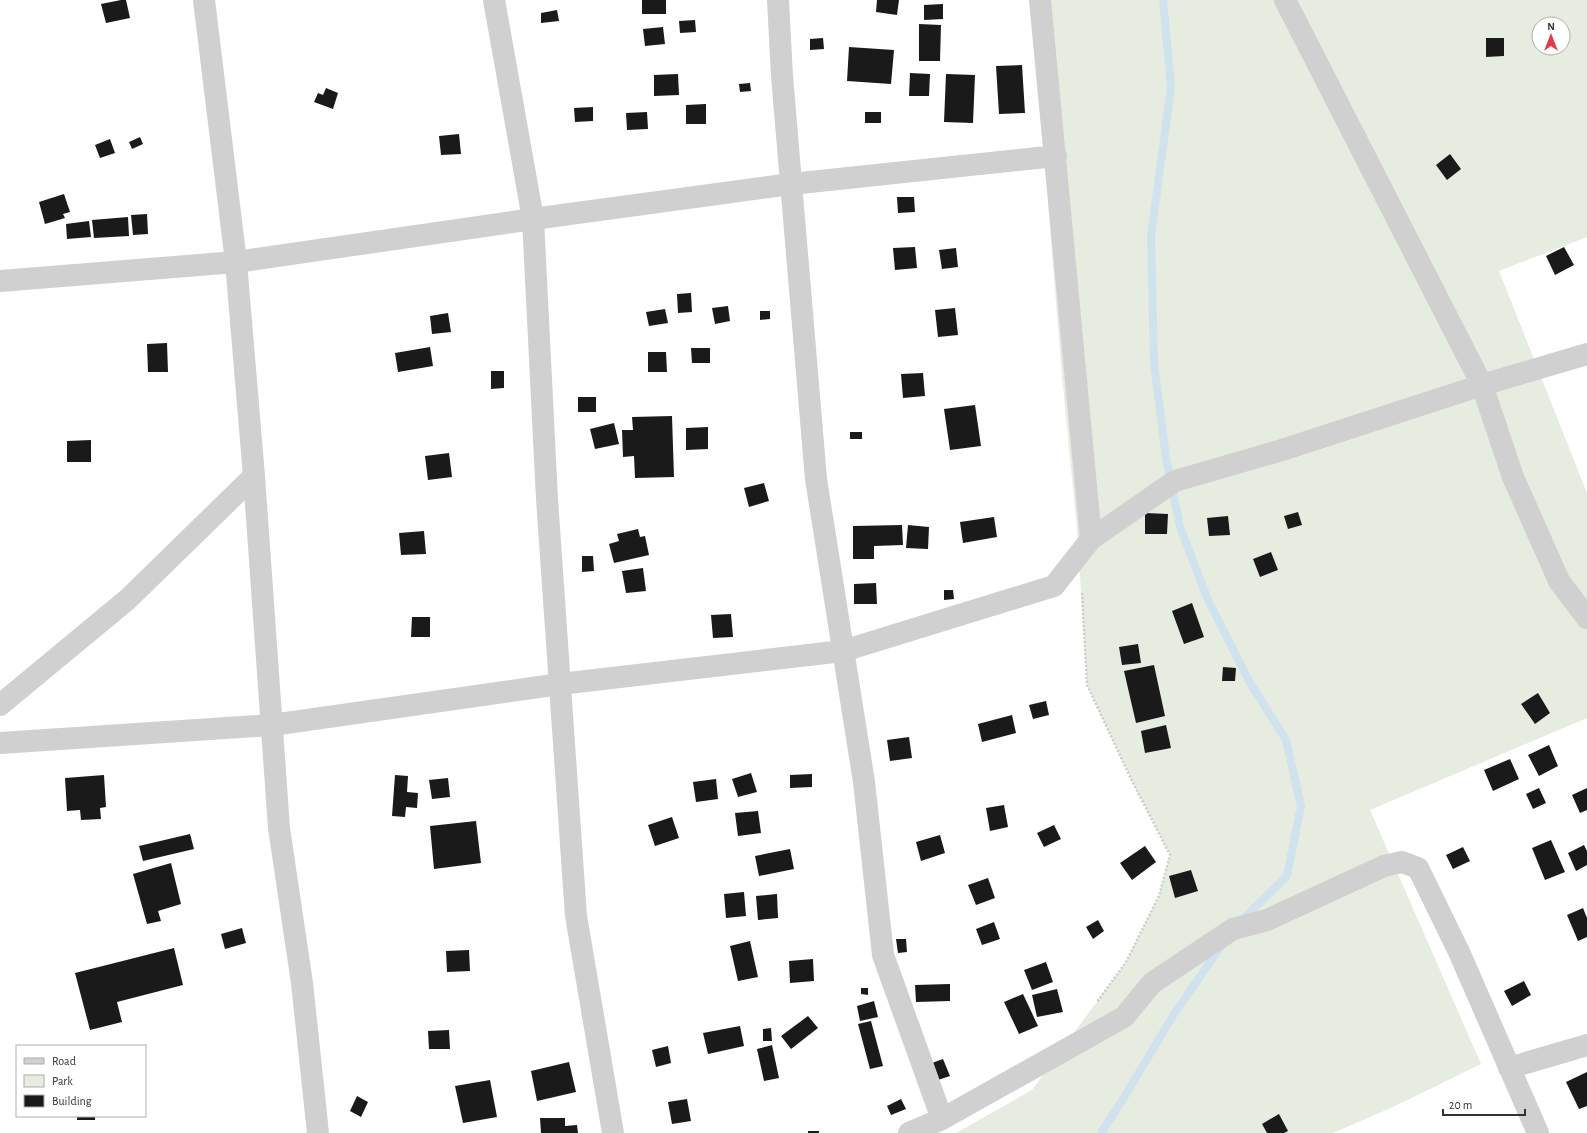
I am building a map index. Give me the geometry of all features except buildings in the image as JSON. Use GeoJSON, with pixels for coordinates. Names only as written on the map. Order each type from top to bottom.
{"type":"FeatureCollection","features":[{"type":"Feature","properties":{"kind":"street"},"geometry":{"type":"LineString","coordinates":[[204,0],[236,262],[254,476],[279,828],[302,983],[318,1133]]}},
{"type":"Feature","properties":{"kind":"street"},"geometry":{"type":"LineString","coordinates":[[494,0],[533,219],[547,499],[576,916],[612,1133]]}},
{"type":"Feature","properties":{"kind":"street"},"geometry":{"type":"LineString","coordinates":[[778,0],[782,76],[816,479],[864,782],[883,955],[942,1119]]}},
{"type":"Feature","properties":{"kind":"street"},"geometry":{"type":"LineString","coordinates":[[1040,0],[1056,156],[1091,539]]}},
{"type":"Feature","properties":{"kind":"street"},"geometry":{"type":"LineString","coordinates":[[1285,0],[1482,385],[1513,477],[1559,581],[1587,618]]}},
{"type":"Feature","properties":{"kind":"street"},"geometry":{"type":"LineString","coordinates":[[0,281],[236,262],[533,219],[792,184],[1056,156]]}},
{"type":"Feature","properties":{"kind":"street"},"geometry":{"type":"LineString","coordinates":[[0,743],[272,725],[560,684],[844,651],[1054,586],[1091,539],[1175,481],[1282,450],[1482,385],[1587,354]]}},
{"type":"Feature","properties":{"kind":"street"},"geometry":{"type":"LineString","coordinates":[[0,705],[128,599],[254,476]]}},
{"type":"Feature","properties":{"kind":"street"},"geometry":{"type":"LineString","coordinates":[[909,1133],[942,1119],[1124,1017],[1152,983],[1233,929],[1267,920],[1384,866],[1402,862],[1418,868],[1459,952],[1538,1133]]}},
{"type":"Feature","properties":{"kind":"street"},"geometry":{"type":"LineString","coordinates":[[1509,1068],[1587,1045]]}},
{"type":"Feature","properties":{"kind":"path"},"geometry":{"type":"LineString","coordinates":[[1082,592],[1087,685],[1131,779],[1170,855],[1159,896],[1126,962],[1095,1005]]}},
{"type":"Feature","properties":{"kind":"green space"},"geometry":{"type":"Polygon","coordinates":[[[1044,0],[1587,0],[1587,237],[1499,271],[1587,493],[1587,718],[1370,810],[1481,1064],[1393,1107],[1333,1133],[956,1133],[1032,1090],[1126,962],[1159,896],[1170,855],[1131,779],[1087,685],[1077,529],[1062,376],[1048,204],[1052,90],[1044,0]]]}},
{"type":"Feature","properties":{"kind":"waterway"},"geometry":{"type":"LineString","coordinates":[[1163,0],[1171,87],[1151,236],[1154,363],[1166,458],[1180,527],[1208,600],[1249,681],[1286,740],[1301,806],[1287,876],[1241,921]]}},
{"type":"Feature","properties":{"kind":"waterway"},"geometry":{"type":"LineString","coordinates":[[1101,1133],[1174,1014],[1222,945]]}}]}
